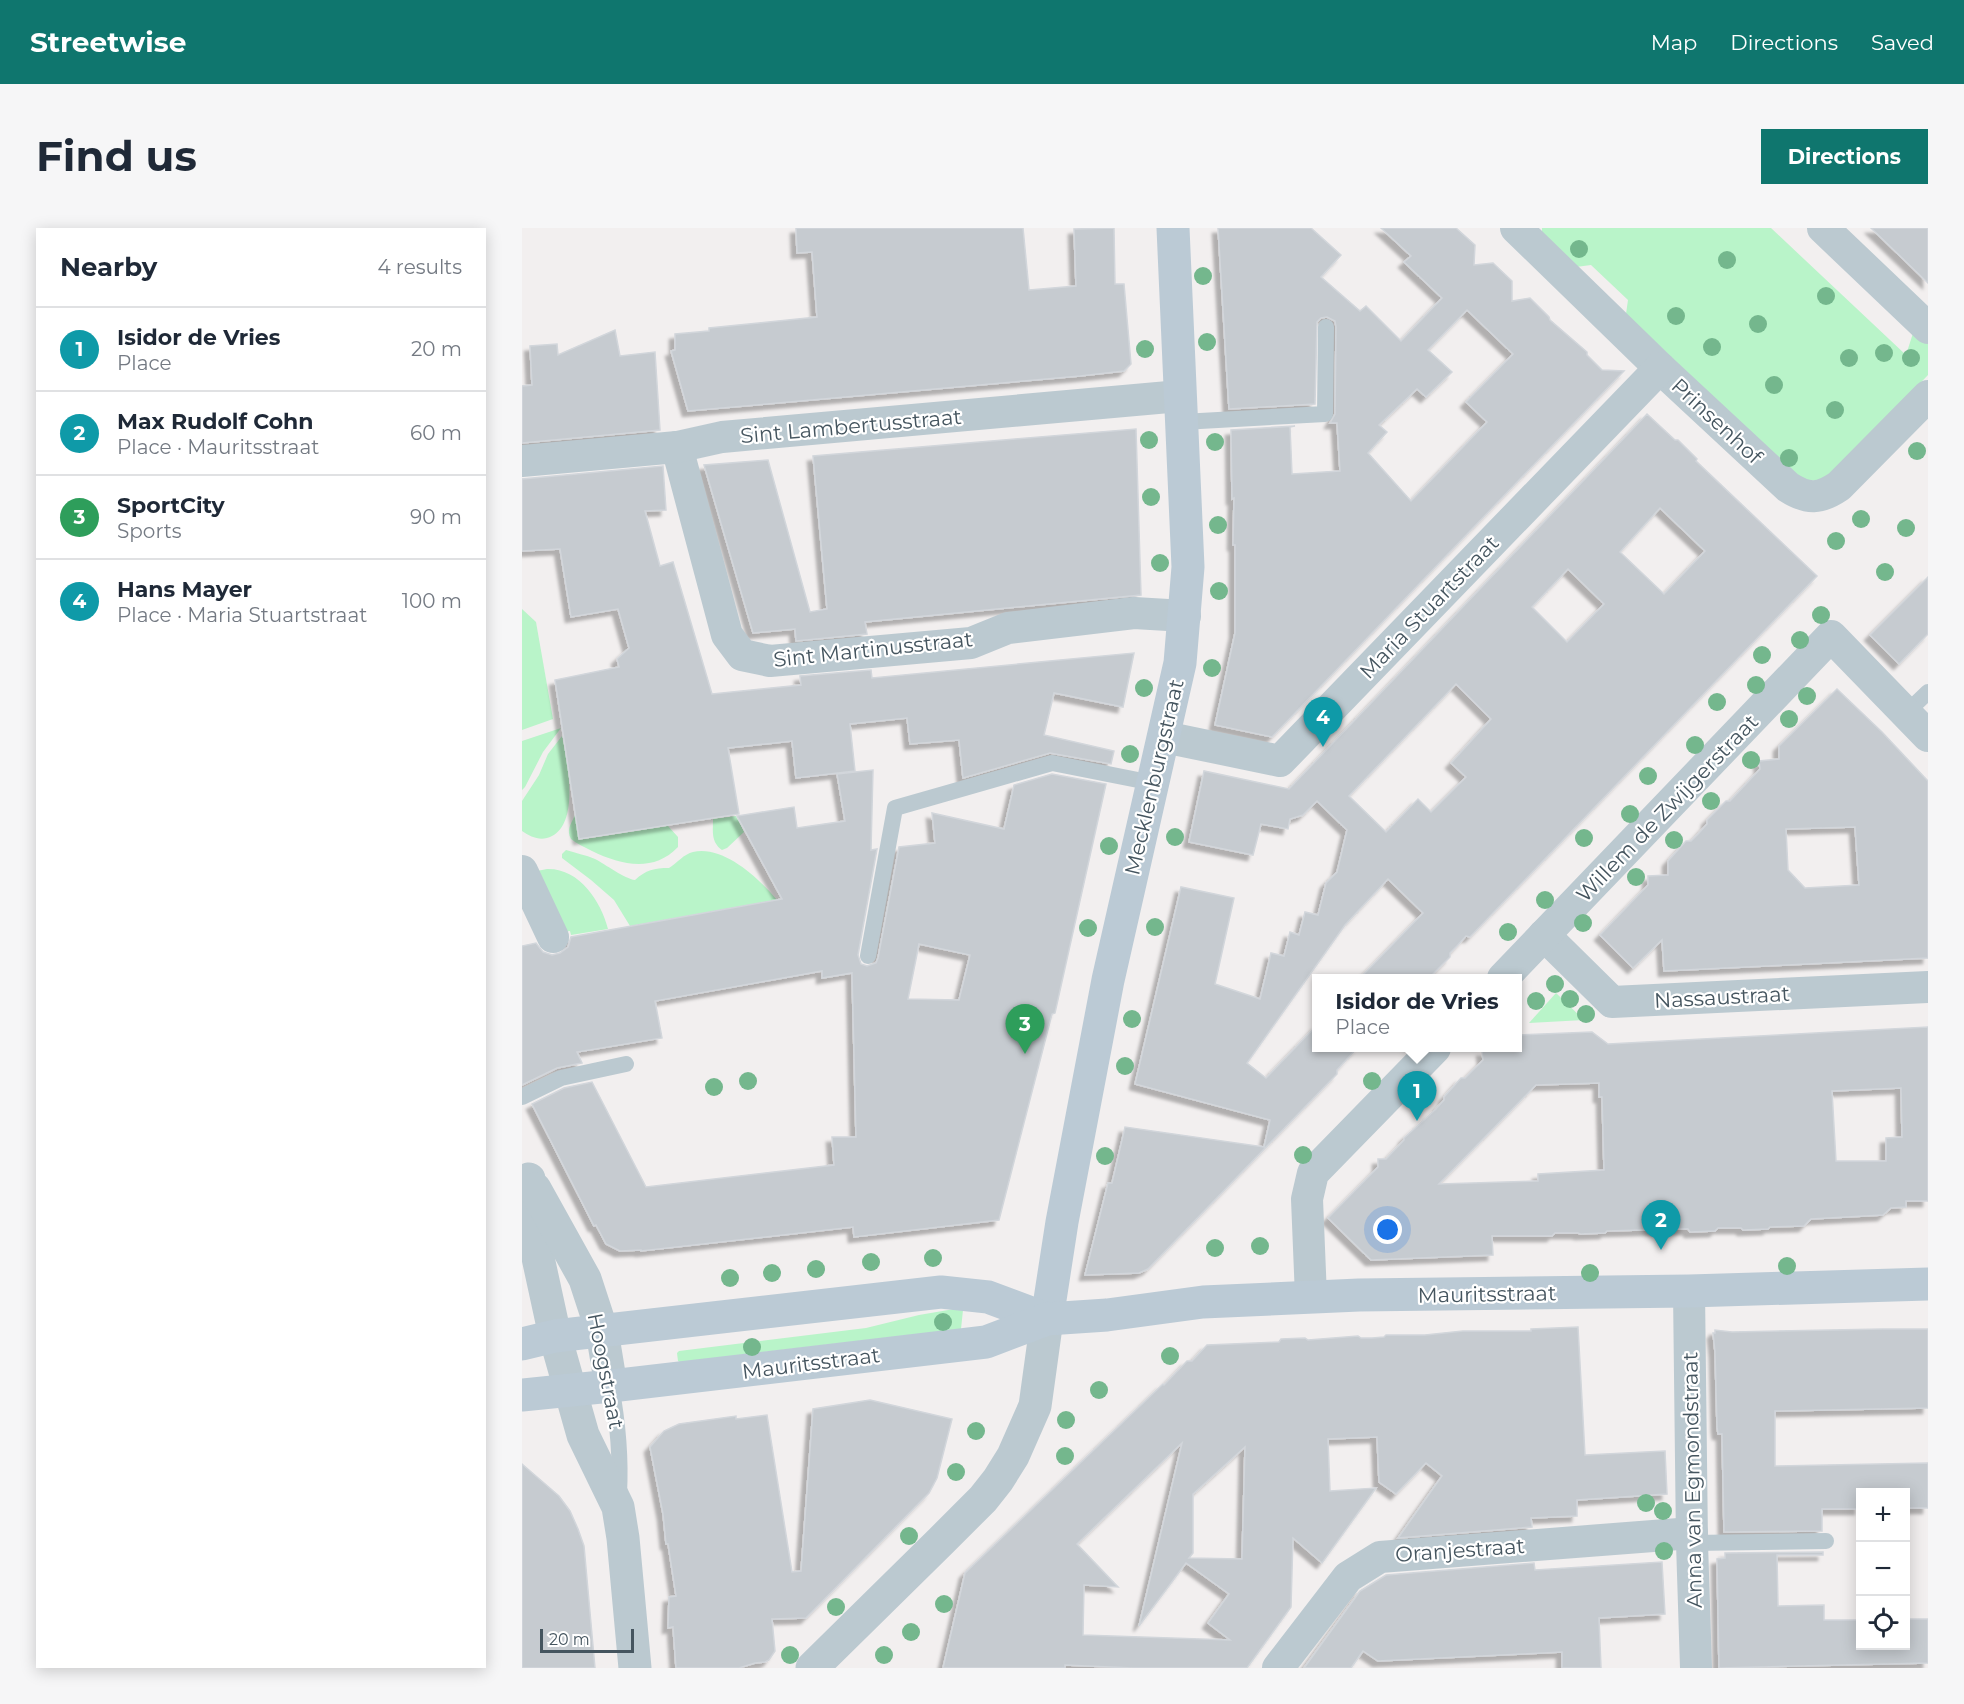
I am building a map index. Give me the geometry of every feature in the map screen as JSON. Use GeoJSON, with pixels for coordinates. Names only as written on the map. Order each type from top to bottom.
{"type":"FeatureCollection","features":[{"type":"Feature","properties":{"kind":"main road","name":"Mecklenburgstraat"},"geometry":{"type":"LineString","coordinates":[[1047,1319],[1062,1222],[1106,992],[1180,663],[1188,567],[1173,228]]}},
{"type":"Feature","properties":{"kind":"main road","name":"Mauritsstraat"},"geometry":{"type":"LineString","coordinates":[[522,1395],[986,1342],[1047,1319],[1107,1315],[1203,1302],[1311,1297],[1689,1291],[1928,1284]]}},
{"type":"Feature","properties":{"kind":"main road","name":"Mauritsstraat"},"geometry":{"type":"LineString","coordinates":[[522,1344],[555,1336],[941,1292],[988,1297],[1047,1319]]}},
{"type":"Feature","properties":{"kind":"street","name":"Prinsenhof"},"geometry":{"type":"LineString","coordinates":[[1516,228],[1660,368],[1788,487],[1800,495],[1811,497],[1830,492],[1839,486],[1928,396]]}},
{"type":"Feature","properties":{"kind":"street"},"geometry":{"type":"LineString","coordinates":[[1823,228],[1928,328]]}},
{"type":"Feature","properties":{"kind":"street","name":"Maria Stuartstraat"},"geometry":{"type":"LineString","coordinates":[[1164,737],[1280,761],[1660,368]]}},
{"type":"Feature","properties":{"kind":"street","name":"Sint Lambertusstraat"},"geometry":{"type":"LineString","coordinates":[[522,461],[677,447],[722,437],[1181,409]]}},
{"type":"Feature","properties":{"kind":"street","name":"Sint Martinusstraat"},"geometry":{"type":"LineString","coordinates":[[677,447],[727,635],[742,655],[770,662],[970,643],[1008,628],[1134,613],[1185,616]]}},
{"type":"Feature","properties":{"kind":"street","name":"Willem de Zwijgerstraat"},"geometry":{"type":"LineString","coordinates":[[1507,974],[1831,636],[1917,703]]}},
{"type":"Feature","properties":{"kind":"street"},"geometry":{"type":"LineString","coordinates":[[1917,703],[1928,736]]}},
{"type":"Feature","properties":{"kind":"street"},"geometry":{"type":"LineString","coordinates":[[522,871],[553,938]]}},
{"type":"Feature","properties":{"kind":"street","name":"Nassaustraat"},"geometry":{"type":"LineString","coordinates":[[1544,935],[1612,1002],[1928,987]]}},
{"type":"Feature","properties":{"kind":"street"},"geometry":{"type":"LineString","coordinates":[[1311,1297],[1306,1199],[1313,1173],[1431,1052]]}},
{"type":"Feature","properties":{"kind":"street","name":"Hoogstraat"},"geometry":{"type":"LineString","coordinates":[[525,1173],[585,1279],[602,1331],[611,1386]]}},
{"type":"Feature","properties":{"kind":"street","name":"Hoogstraat"},"geometry":{"type":"LineString","coordinates":[[525,1173],[537,1253],[555,1336],[583,1435],[618,1507],[623,1538],[634,1668]]}},
{"type":"Feature","properties":{"kind":"street","name":"Anna van Egmondstraat"},"geometry":{"type":"LineString","coordinates":[[1689,1291],[1696,1668]]}},
{"type":"Feature","properties":{"kind":"street"},"geometry":{"type":"LineString","coordinates":[[812,1668],[983,1499],[998,1480],[1013,1456],[1035,1406],[1047,1319]]}},
{"type":"Feature","properties":{"kind":"street","name":"Oranjestraat"},"geometry":{"type":"LineString","coordinates":[[1278,1668],[1348,1577],[1380,1557],[1692,1538]]}},
{"type":"Feature","properties":{"kind":"lane"},"geometry":{"type":"LineString","coordinates":[[1181,409],[1325,414],[1326,327]]}},
{"type":"Feature","properties":{"kind":"lane"},"geometry":{"type":"LineString","coordinates":[[868,956],[895,808],[1052,763],[1153,783]]}},
{"type":"Feature","properties":{"kind":"lane"},"geometry":{"type":"LineString","coordinates":[[522,1097],[561,1078],[626,1064]]}},
{"type":"Feature","properties":{"kind":"lane","name":"Hoogstraat"},"geometry":{"type":"LineString","coordinates":[[611,1386],[621,1459],[618,1507]]}},
{"type":"Feature","properties":{"kind":"lane"},"geometry":{"type":"LineString","coordinates":[[1692,1538],[1826,1541]]}},
{"type":"Feature","properties":{"kind":"green space"},"geometry":{"type":"Polygon","coordinates":[[[1542,228],[1771,228],[1906,355],[1914,330],[1928,344],[1928,375],[1829,478],[1822,481],[1800,480],[1626,314],[1628,300],[1591,265],[1576,267],[1542,234],[1542,228]]]}},
{"type":"Feature","properties":{"kind":"green space"},"geometry":{"type":"Polygon","coordinates":[[[522,609],[536,622],[553,719],[522,730],[522,609]]]}},
{"type":"Feature","properties":{"kind":"green space"},"geometry":{"type":"Polygon","coordinates":[[[561,728],[543,752],[522,790],[522,741],[561,728]]]}},
{"type":"Feature","properties":{"kind":"green space"},"geometry":{"type":"Polygon","coordinates":[[[562,736],[569,790],[566,818],[561,828],[552,836],[544,839],[536,838],[522,831],[522,801],[539,775],[548,754],[562,736]]]}},
{"type":"Feature","properties":{"kind":"green space"},"geometry":{"type":"Polygon","coordinates":[[[575,815],[579,840],[668,826],[678,837],[678,847],[658,861],[636,864],[614,860],[571,839],[569,830],[575,815]]]}},
{"type":"Feature","properties":{"kind":"green space"},"geometry":{"type":"Polygon","coordinates":[[[736,816],[744,832],[722,850],[714,840],[713,819],[736,816]]]}},
{"type":"Feature","properties":{"kind":"green space"},"geometry":{"type":"Polygon","coordinates":[[[566,850],[595,859],[635,880],[650,870],[669,868],[693,852],[716,853],[740,865],[777,900],[630,926],[614,900],[562,858],[566,850]]]}},
{"type":"Feature","properties":{"kind":"green space"},"geometry":{"type":"Polygon","coordinates":[[[559,870],[579,880],[594,897],[608,929],[571,935],[570,931],[564,932],[537,871],[559,870]]]}},
{"type":"Feature","properties":{"kind":"green space"},"geometry":{"type":"Polygon","coordinates":[[[1556,993],[1584,1020],[1529,1023],[1556,993]]]}},
{"type":"Feature","properties":{"kind":"green space"},"geometry":{"type":"Polygon","coordinates":[[[960,1308],[963,1310],[961,1329],[678,1361],[679,1351],[866,1328],[960,1308]]]}},
{"type":"Feature","properties":{"kind":"building"},"geometry":{"type":"Polygon","coordinates":[[[796,228],[1023,228],[1029,290],[1076,286],[1074,229],[1114,228],[1115,284],[1124,284],[1131,364],[1124,371],[1080,376],[688,411],[671,351],[675,350],[675,334],[709,331],[709,328],[817,317],[812,252],[797,253],[796,228]]]}},
{"type":"Feature","properties":{"kind":"building"},"geometry":{"type":"Polygon","coordinates":[[[1218,228],[1311,228],[1341,255],[1321,277],[1360,311],[1366,306],[1401,341],[1442,298],[1404,262],[1411,256],[1381,228],[1456,228],[1475,245],[1474,265],[1493,263],[1512,281],[1512,301],[1530,298],[1550,320],[1587,352],[1587,355],[1602,370],[1624,371],[1272,737],[1215,725],[1235,633],[1231,430],[1295,426],[1290,427],[1292,474],[1340,471],[1337,423],[1330,423],[1335,414],[1335,321],[1327,317],[1317,322],[1315,404],[1229,409],[1218,228]],[[1467,310],[1428,350],[1452,372],[1426,397],[1417,389],[1379,425],[1387,432],[1368,453],[1411,501],[1487,422],[1466,402],[1513,354],[1467,310]]]}},
{"type":"Feature","properties":{"kind":"building"},"geometry":{"type":"Polygon","coordinates":[[[1871,228],[1928,228],[1928,283],[1871,228]]]}},
{"type":"Feature","properties":{"kind":"building"},"geometry":{"type":"Polygon","coordinates":[[[615,330],[620,356],[655,352],[660,430],[522,443],[522,386],[532,385],[530,346],[557,344],[558,355],[615,330]]]}},
{"type":"Feature","properties":{"kind":"building"},"geometry":{"type":"Polygon","coordinates":[[[1647,414],[1675,440],[1678,440],[1697,459],[1696,461],[1817,576],[1470,937],[1466,936],[1433,974],[1364,974],[1423,913],[1388,879],[1345,925],[1247,1063],[1266,1078],[1312,1030],[1312,1052],[1353,1052],[1337,1070],[1337,1074],[1148,1269],[1139,1273],[1085,1275],[1108,1183],[1112,1183],[1125,1127],[1264,1147],[1270,1120],[1135,1084],[1181,887],[1234,898],[1215,984],[1260,999],[1271,953],[1284,956],[1290,932],[1299,935],[1305,912],[1318,915],[1326,883],[1337,872],[1347,830],[1317,801],[1303,815],[1290,819],[1288,829],[1261,824],[1253,855],[1189,842],[1204,771],[1289,789],[1647,414]],[[1660,508],[1620,552],[1664,594],[1705,551],[1660,508]],[[1568,569],[1532,607],[1567,642],[1604,604],[1568,569]],[[1456,684],[1349,796],[1386,832],[1418,799],[1431,812],[1466,777],[1451,763],[1491,719],[1456,684]]]}},
{"type":"Feature","properties":{"kind":"building"},"geometry":{"type":"Polygon","coordinates":[[[1136,429],[1141,595],[865,622],[867,634],[796,641],[795,629],[753,633],[704,465],[768,460],[810,612],[827,609],[813,456],[1136,429]]]}},
{"type":"Feature","properties":{"kind":"building"},"geometry":{"type":"Polygon","coordinates":[[[663,466],[666,510],[645,511],[660,566],[673,562],[712,694],[801,685],[800,676],[871,670],[872,678],[1134,653],[1123,707],[1054,693],[1044,735],[1114,751],[1111,764],[1050,753],[963,778],[959,740],[910,744],[907,718],[850,724],[855,771],[796,778],[792,741],[728,748],[739,814],[579,839],[555,680],[619,667],[617,659],[629,648],[618,609],[571,617],[560,549],[522,551],[522,479],[663,466]]]}},
{"type":"Feature","properties":{"kind":"building"},"geometry":{"type":"Polygon","coordinates":[[[1928,577],[1928,634],[1899,664],[1870,635],[1928,577]]]}},
{"type":"Feature","properties":{"kind":"building"},"geometry":{"type":"Polygon","coordinates":[[[1837,689],[1928,781],[1928,958],[1664,971],[1662,940],[1633,968],[1600,935],[1648,885],[1648,876],[1668,875],[1668,861],[1686,841],[1691,841],[1707,824],[1707,820],[1726,801],[1730,801],[1760,769],[1759,761],[1779,759],[1779,746],[1837,689]],[[1855,827],[1786,829],[1788,870],[1805,888],[1859,885],[1855,827]]]}},
{"type":"Feature","properties":{"kind":"building"},"geometry":{"type":"Polygon","coordinates":[[[873,770],[871,850],[877,849],[858,955],[861,964],[867,966],[876,963],[878,958],[899,847],[935,843],[932,813],[1004,829],[1014,785],[1052,774],[1106,784],[1055,1013],[1052,1014],[999,1220],[854,1237],[853,1227],[641,1251],[620,1251],[606,1244],[596,1225],[594,1226],[532,1104],[564,1088],[592,1082],[646,1187],[834,1165],[832,1137],[856,1137],[852,973],[822,978],[822,971],[655,1001],[662,1038],[577,1052],[582,1063],[557,1068],[522,1085],[522,946],[536,943],[543,952],[552,955],[568,947],[571,937],[782,899],[737,816],[794,807],[797,828],[845,821],[837,774],[873,770]],[[919,944],[908,999],[959,1000],[970,955],[919,944]]]}},
{"type":"Feature","properties":{"kind":"building"},"geometry":{"type":"Polygon","coordinates":[[[1928,1027],[1928,1201],[1906,1201],[1906,1207],[1891,1208],[1883,1215],[1811,1219],[1804,1226],[1743,1230],[1741,1228],[1718,1228],[1715,1231],[1690,1232],[1688,1229],[1676,1229],[1580,1234],[1555,1233],[1552,1236],[1492,1236],[1493,1255],[1371,1260],[1328,1218],[1378,1167],[1378,1159],[1386,1159],[1404,1138],[1435,1110],[1461,1078],[1465,1078],[1483,1060],[1482,1052],[1522,1052],[1522,1035],[1592,1032],[1608,1044],[1928,1027]],[[1599,1083],[1536,1085],[1439,1184],[1538,1181],[1538,1174],[1604,1170],[1602,1097],[1599,1097],[1599,1083]],[[1901,1088],[1832,1091],[1836,1161],[1886,1161],[1886,1138],[1902,1137],[1901,1088]]]}},
{"type":"Feature","properties":{"kind":"building"},"geometry":{"type":"Polygon","coordinates":[[[1578,1327],[1585,1455],[1665,1451],[1667,1494],[1577,1500],[1577,1516],[1531,1518],[1532,1527],[1398,1538],[1442,1476],[1426,1463],[1396,1494],[1379,1482],[1377,1437],[1328,1439],[1330,1491],[1376,1488],[1322,1563],[1293,1538],[1291,1607],[1247,1668],[1133,1668],[1065,1665],[1065,1668],[943,1668],[965,1573],[1187,1361],[1192,1361],[1207,1345],[1279,1342],[1281,1339],[1305,1338],[1308,1340],[1358,1336],[1372,1338],[1386,1335],[1425,1335],[1463,1331],[1531,1331],[1531,1329],[1578,1327]],[[1182,1443],[1077,1544],[1118,1587],[1084,1585],[1083,1635],[1230,1640],[1208,1623],[1229,1594],[1186,1563],[1139,1626],[1182,1443]],[[1245,1447],[1193,1494],[1193,1553],[1189,1558],[1242,1559],[1245,1447]]]}},
{"type":"Feature","properties":{"kind":"building"},"geometry":{"type":"Polygon","coordinates":[[[1928,1329],[1928,1408],[1775,1411],[1775,1466],[1928,1463],[1928,1508],[1910,1508],[1910,1488],[1856,1488],[1856,1509],[1822,1509],[1822,1531],[1724,1532],[1722,1434],[1718,1434],[1717,1427],[1713,1333],[1715,1330],[1732,1332],[1928,1329]]]}},
{"type":"Feature","properties":{"kind":"building"},"geometry":{"type":"Polygon","coordinates":[[[870,1400],[952,1419],[937,1478],[929,1493],[806,1618],[772,1619],[775,1651],[769,1660],[739,1668],[676,1668],[673,1627],[668,1628],[669,1597],[676,1596],[650,1447],[664,1431],[679,1424],[736,1416],[736,1419],[767,1415],[792,1572],[801,1571],[813,1409],[870,1400]]]}},
{"type":"Feature","properties":{"kind":"building"},"geometry":{"type":"Polygon","coordinates":[[[522,1464],[559,1496],[570,1511],[578,1529],[584,1546],[595,1668],[522,1668],[522,1464]]]}},
{"type":"Feature","properties":{"kind":"building"},"geometry":{"type":"Polygon","coordinates":[[[1823,1552],[1823,1555],[1777,1555],[1778,1606],[1824,1605],[1824,1620],[1856,1620],[1856,1650],[1910,1650],[1910,1619],[1928,1619],[1928,1663],[1719,1668],[1717,1559],[1725,1558],[1725,1553],[1823,1552]]]}},
{"type":"Feature","properties":{"kind":"building"},"geometry":{"type":"Polygon","coordinates":[[[1662,1562],[1665,1614],[1599,1618],[1601,1668],[1562,1668],[1562,1652],[1378,1661],[1363,1651],[1351,1668],[1304,1668],[1360,1591],[1386,1575],[1534,1563],[1535,1570],[1662,1562]]]}},
{"type":"Feature","properties":{"kind":"place","name":"Hans Mayer"},"geometry":{"type":"Point","coordinates":[1323,747]}},
{"type":"Feature","properties":{"kind":"place","name":"SportCity"},"geometry":{"type":"Point","coordinates":[1025,1054]}},
{"type":"Feature","properties":{"kind":"place","name":"Isidor de Vries"},"geometry":{"type":"Point","coordinates":[1417,1121]}},
{"type":"Feature","properties":{"kind":"place","name":"Max Rudolf Cohn"},"geometry":{"type":"Point","coordinates":[1661,1250]}}]}
